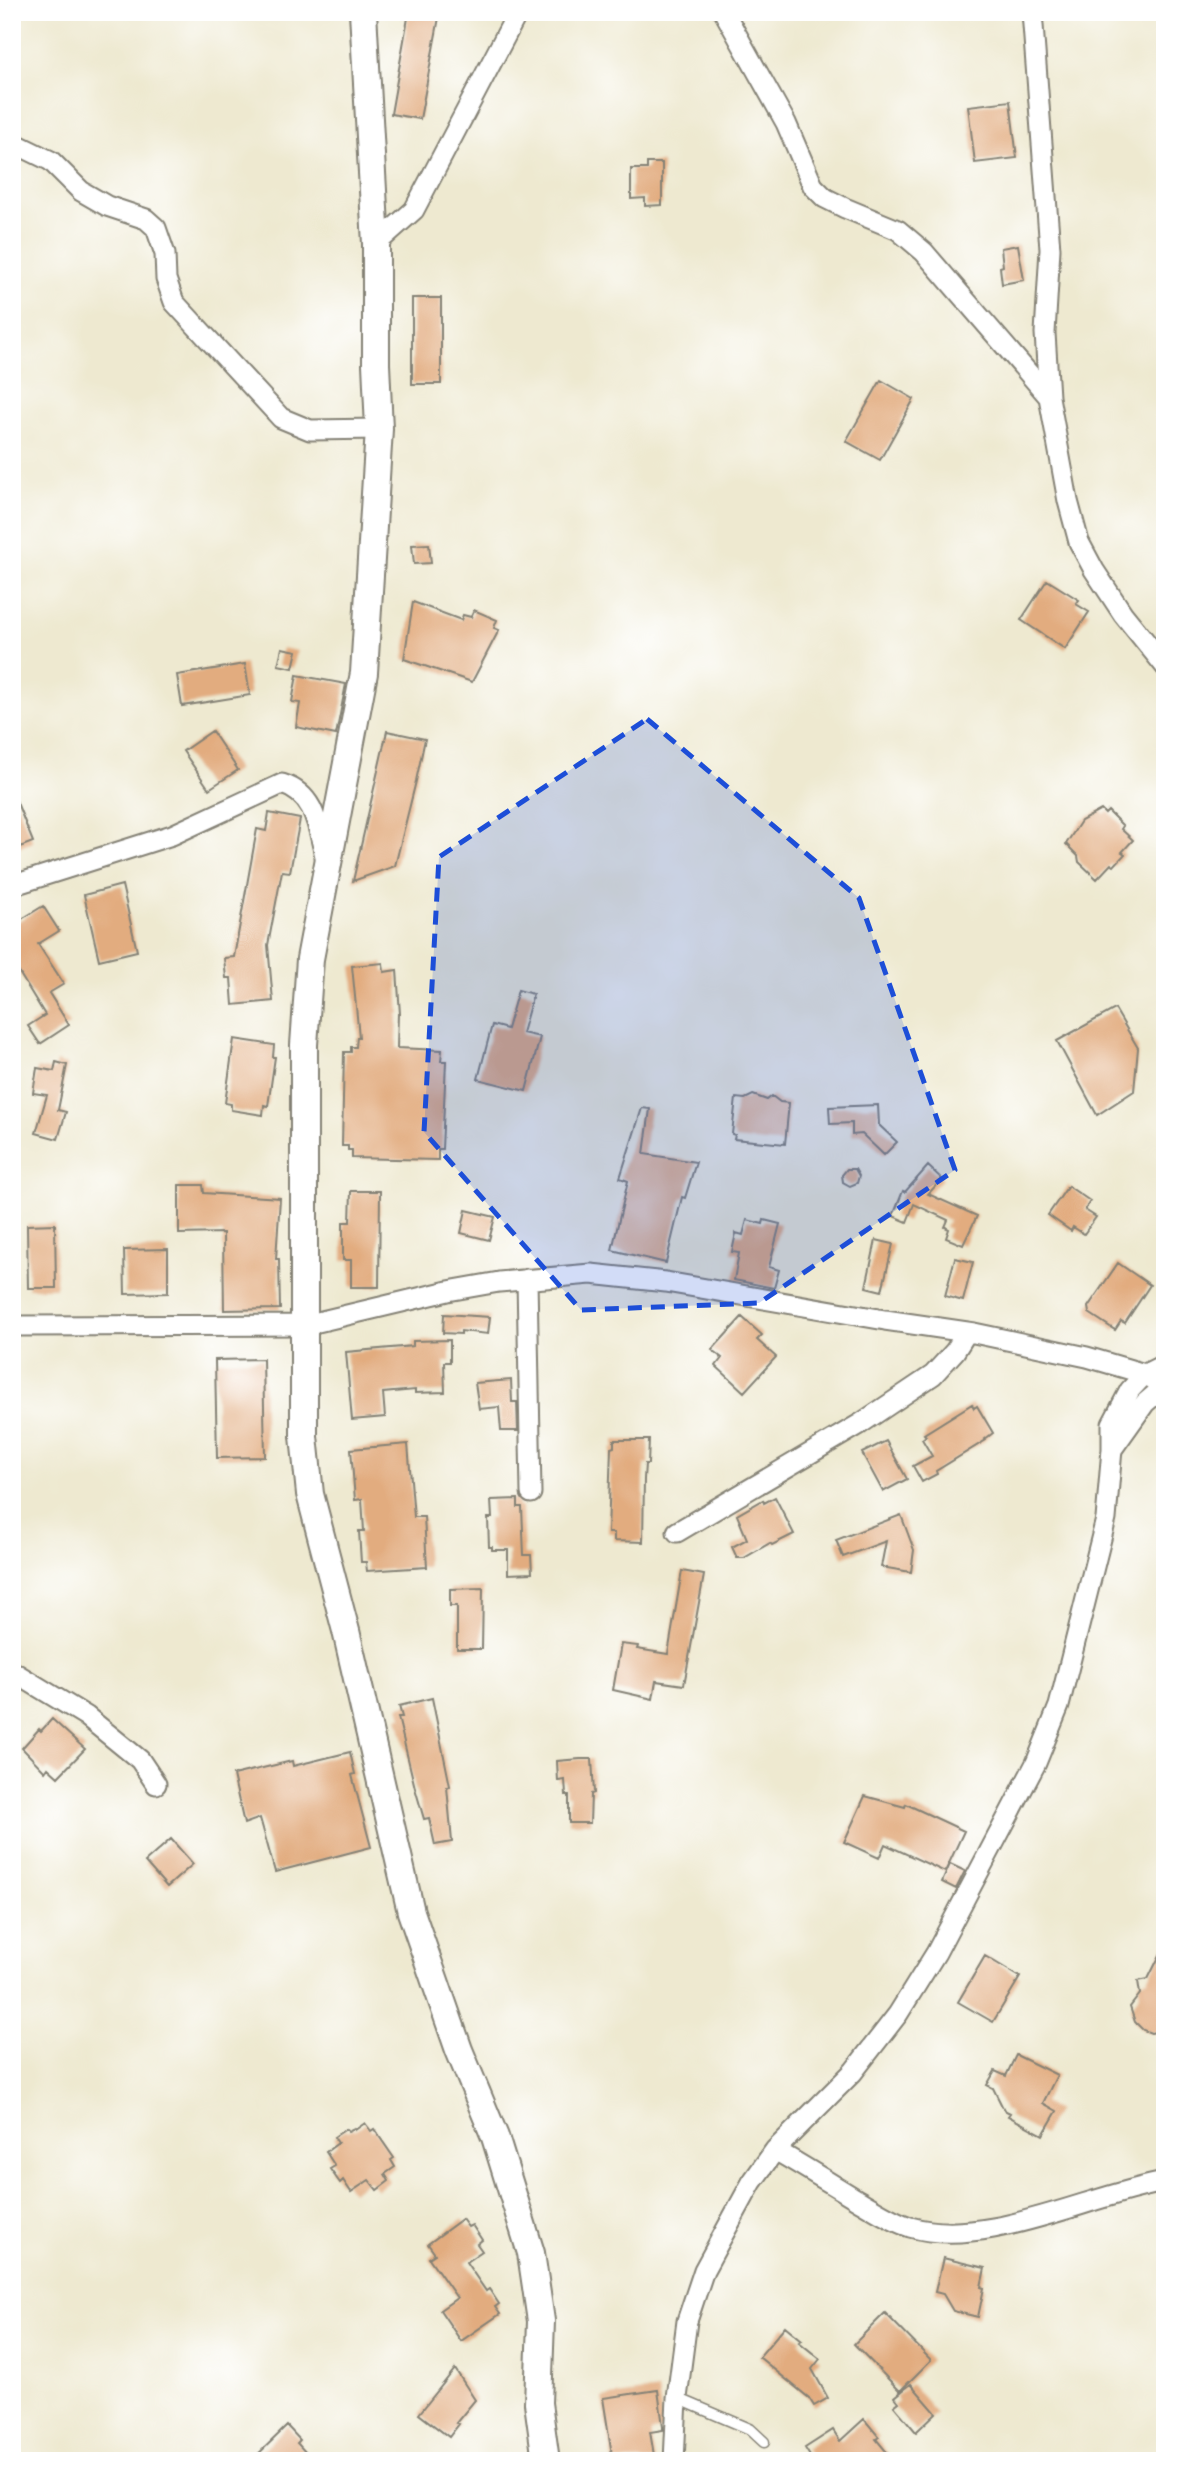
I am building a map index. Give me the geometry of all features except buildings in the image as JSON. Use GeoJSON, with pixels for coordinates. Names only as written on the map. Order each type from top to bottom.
{"type":"FeatureCollection","features":[{"type":"Feature","properties":{"kind":"main road"},"geometry":{"type":"LineString","coordinates":[[363,12],[376,244],[379,429],[364,673],[310,959],[304,1045],[304,1436],[310,1494],[346,1631],[411,1912],[459,2050],[495,2137],[531,2253],[541,2321],[538,2403],[546,2461]]}},
{"type":"Feature","properties":{"kind":"street"},"geometry":{"type":"LineString","coordinates":[[376,244],[414,210],[518,12]]}},
{"type":"Feature","properties":{"kind":"street"},"geometry":{"type":"LineString","coordinates":[[724,12],[786,123],[814,186],[825,198],[898,230],[924,251],[1049,397]]}},
{"type":"Feature","properties":{"kind":"street"},"geometry":{"type":"LineString","coordinates":[[1032,12],[1050,249],[1045,332],[1049,397],[1068,501],[1079,542],[1094,570],[1123,614],[1165,666]]}},
{"type":"Feature","properties":{"kind":"street"},"geometry":{"type":"LineString","coordinates":[[12,142],[51,161],[82,191],[107,206],[146,219],[156,228],[164,254],[166,279],[174,302],[281,418],[310,430],[379,429]]}},
{"type":"Feature","properties":{"kind":"street"},"geometry":{"type":"LineString","coordinates":[[14,885],[173,835],[282,785],[296,789],[306,797],[312,809],[327,865]]}},
{"type":"Feature","properties":{"kind":"street"},"geometry":{"type":"LineString","coordinates":[[12,1326],[305,1325],[448,1291],[527,1279],[591,1274],[666,1282],[885,1321],[967,1332],[1060,1350],[1145,1374],[1164,1386],[1133,1418],[1112,1448]]}},
{"type":"Feature","properties":{"kind":"street"},"geometry":{"type":"LineString","coordinates":[[527,1279],[531,1493]]}},
{"type":"Feature","properties":{"kind":"street"},"geometry":{"type":"LineString","coordinates":[[677,1531],[860,1424],[933,1375],[956,1351],[967,1332]]}},
{"type":"Feature","properties":{"kind":"street"},"geometry":{"type":"LineString","coordinates":[[674,2461],[677,2398],[687,2321],[704,2270],[752,2182],[775,2150],[853,2072],[898,2014],[936,1953],[1036,1763],[1059,1706],[1106,1519],[1112,1424],[1130,1390],[1145,1374],[1165,1364]]}},
{"type":"Feature","properties":{"kind":"street"},"geometry":{"type":"LineString","coordinates":[[12,1671],[86,1716],[140,1760],[156,1784]]}},
{"type":"Feature","properties":{"kind":"street"},"geometry":{"type":"LineString","coordinates":[[775,2150],[909,2227],[941,2232],[975,2230],[1046,2216],[1144,2185],[1165,2182]]}},
{"type":"Feature","properties":{"kind":"lane"},"geometry":{"type":"LineString","coordinates":[[677,2398],[750,2429],[764,2442]]}},
{"type":"Feature","properties":{"kind":"highlighted area"},"geometry":{"type":"Polygon","coordinates":[[[647,719],[859,898],[955,1170],[759,1303],[581,1310],[424,1132],[439,857],[647,719]]]}}]}
